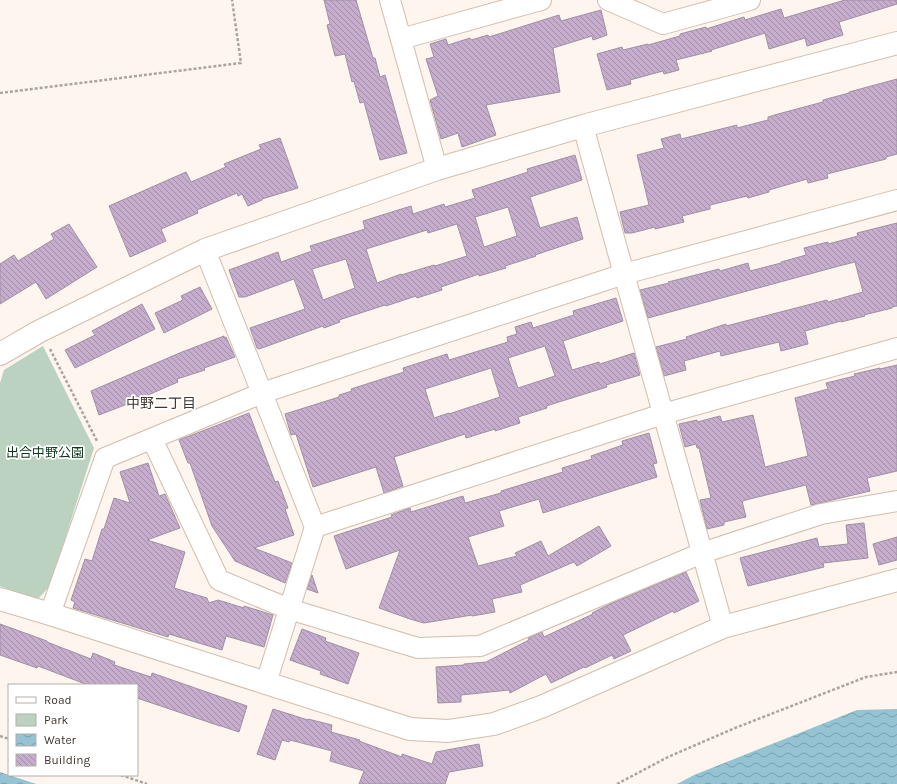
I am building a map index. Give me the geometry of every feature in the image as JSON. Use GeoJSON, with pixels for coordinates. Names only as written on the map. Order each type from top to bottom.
{"type":"FeatureCollection","features":[{"type":"Feature","properties":{"kind":"street"},"geometry":{"type":"LineString","coordinates":[[390,0],[437,169]]}},
{"type":"Feature","properties":{"kind":"street"},"geometry":{"type":"LineString","coordinates":[[401,39],[541,0]]}},
{"type":"Feature","properties":{"kind":"street"},"geometry":{"type":"LineString","coordinates":[[608,0],[663,24],[750,0]]}},
{"type":"Feature","properties":{"kind":"street"},"geometry":{"type":"LineString","coordinates":[[0,354],[40,331],[205,250],[437,169],[583,126],[897,43]]}},
{"type":"Feature","properties":{"kind":"street"},"geometry":{"type":"LineString","coordinates":[[583,126],[723,627]]}},
{"type":"Feature","properties":{"kind":"street"},"geometry":{"type":"LineString","coordinates":[[50,614],[105,458],[262,393],[624,274],[897,200]]}},
{"type":"Feature","properties":{"kind":"street"},"geometry":{"type":"LineString","coordinates":[[205,250],[315,527],[266,683]]}},
{"type":"Feature","properties":{"kind":"street"},"geometry":{"type":"LineString","coordinates":[[315,527],[663,414],[897,348]]}},
{"type":"Feature","properties":{"kind":"street"},"geometry":{"type":"LineString","coordinates":[[152,438],[219,580],[289,609],[418,648],[480,646],[702,553],[821,514],[897,502]]}},
{"type":"Feature","properties":{"kind":"street"},"geometry":{"type":"LineString","coordinates":[[0,599],[410,729],[448,731],[494,724],[541,707],[723,627],[897,580]]}},
{"type":"Feature","properties":{"kind":"path"},"geometry":{"type":"LineString","coordinates":[[0,93],[241,63],[232,0]]}},
{"type":"Feature","properties":{"kind":"path"},"geometry":{"type":"LineString","coordinates":[[40,331],[105,458]]}},
{"type":"Feature","properties":{"kind":"path"},"geometry":{"type":"LineString","coordinates":[[617,784],[668,756],[735,728],[866,677],[897,672]]}},
{"type":"Feature","properties":{"kind":"path"},"geometry":{"type":"LineString","coordinates":[[124,776],[147,784]]}},
{"type":"Feature","properties":{"kind":"green space","name":"出合中野公園"},"geometry":{"type":"Polygon","coordinates":[[[43,346],[94,448],[50,586],[36,601],[0,586],[0,383],[4,370],[43,346]]]}},
{"type":"Feature","properties":{"kind":"water"},"geometry":{"type":"Polygon","coordinates":[[[897,709],[897,784],[677,784],[694,775],[857,710],[897,709]]]}},
{"type":"Feature","properties":{"kind":"water"},"geometry":{"type":"Polygon","coordinates":[[[0,772],[8,776],[36,784],[0,784],[0,772]]]}},
{"type":"Feature","properties":{"kind":"building"},"geometry":{"type":"Polygon","coordinates":[[[324,0],[356,0],[380,77],[385,75],[407,153],[380,160],[364,102],[360,103],[354,81],[352,82],[345,54],[335,56],[327,25],[330,24],[324,0]]]}},
{"type":"Feature","properties":{"kind":"building"},"geometry":{"type":"Polygon","coordinates":[[[845,0],[897,0],[897,4],[839,22],[843,35],[807,46],[805,38],[769,49],[765,33],[711,50],[712,51],[676,60],[679,70],[664,74],[663,71],[630,80],[631,84],[607,90],[597,54],[622,47],[623,50],[648,45],[680,36],[680,34],[706,27],[706,29],[744,17],[745,20],[781,9],[784,18],[845,0]]]}},
{"type":"Feature","properties":{"kind":"building"},"geometry":{"type":"Polygon","coordinates":[[[601,10],[607,35],[593,40],[592,36],[553,48],[560,92],[486,105],[496,135],[462,147],[458,133],[441,139],[430,100],[438,96],[426,59],[434,57],[430,44],[446,39],[448,45],[470,38],[471,40],[488,35],[489,37],[559,15],[561,21],[601,10]]]}},
{"type":"Feature","properties":{"kind":"building"},"geometry":{"type":"Polygon","coordinates":[[[897,79],[897,154],[886,157],[886,159],[827,174],[828,178],[808,183],[807,179],[748,198],[747,196],[710,205],[710,209],[682,216],[684,222],[655,229],[655,227],[632,233],[625,233],[620,212],[649,205],[637,155],[664,148],[661,139],[680,134],[681,139],[737,125],[737,128],[768,120],[768,117],[823,102],[823,100],[849,92],[897,79]]]}},
{"type":"Feature","properties":{"kind":"building"},"geometry":{"type":"Polygon","coordinates":[[[280,138],[298,188],[262,199],[248,206],[242,194],[238,196],[237,193],[197,210],[198,213],[161,229],[166,241],[130,257],[109,206],[186,172],[191,182],[226,167],[224,164],[261,149],[259,145],[280,138]]]}},
{"type":"Feature","properties":{"kind":"building"},"geometry":{"type":"Polygon","coordinates":[[[575,155],[582,180],[530,197],[540,228],[577,217],[583,239],[505,266],[506,268],[479,276],[479,274],[441,287],[442,290],[417,298],[416,296],[386,306],[385,305],[339,320],[340,322],[324,328],[323,326],[259,349],[257,348],[250,328],[305,309],[294,279],[245,297],[239,297],[229,270],[278,252],[281,262],[312,251],[310,246],[365,229],[363,221],[411,206],[413,214],[444,204],[445,207],[475,198],[472,190],[528,172],[527,169],[575,155]],[[508,207],[475,217],[484,247],[517,236],[508,207]],[[457,224],[428,233],[427,230],[366,249],[377,283],[401,274],[434,265],[435,266],[467,256],[457,224]],[[346,259],[312,269],[323,300],[355,288],[346,259]]]}},
{"type":"Feature","properties":{"kind":"building"},"geometry":{"type":"Polygon","coordinates":[[[897,223],[897,306],[864,315],[865,316],[805,331],[808,344],[781,351],[779,342],[721,356],[720,351],[684,361],[686,370],[664,376],[656,347],[687,339],[686,337],[726,324],[726,326],[827,300],[828,302],[863,292],[855,262],[648,318],[640,290],[719,269],[720,271],[748,263],[750,271],[781,263],[806,255],[804,248],[828,242],[828,244],[858,236],[857,233],[897,223]]]}},
{"type":"Feature","properties":{"kind":"building"},"geometry":{"type":"Polygon","coordinates":[[[69,224],[97,267],[46,299],[36,282],[0,304],[0,264],[14,255],[18,261],[54,239],[51,234],[69,224]]]}},
{"type":"Feature","properties":{"kind":"building"},"geometry":{"type":"Polygon","coordinates":[[[200,287],[212,309],[164,333],[155,313],[183,300],[181,296],[200,287]]]}},
{"type":"Feature","properties":{"kind":"building"},"geometry":{"type":"Polygon","coordinates":[[[616,298],[623,321],[563,341],[572,370],[599,362],[600,364],[634,353],[640,375],[606,385],[607,387],[546,406],[547,408],[518,417],[520,423],[466,438],[465,434],[394,457],[403,486],[384,493],[376,467],[313,487],[296,434],[291,435],[285,414],[339,397],[339,395],[352,391],[351,389],[404,372],[403,368],[447,354],[449,360],[508,342],[507,337],[517,334],[515,327],[531,322],[533,328],[574,315],[573,311],[616,298]],[[545,346],[508,358],[518,388],[555,376],[545,346]],[[491,368],[425,389],[434,418],[500,397],[491,368]]]}},
{"type":"Feature","properties":{"kind":"building"},"geometry":{"type":"Polygon","coordinates":[[[142,304],[155,329],[75,368],[65,350],[95,335],[92,331],[142,304]]]}},
{"type":"Feature","properties":{"kind":"building"},"geometry":{"type":"Polygon","coordinates":[[[224,336],[224,338],[226,337],[235,357],[204,368],[205,370],[177,379],[178,382],[148,396],[99,415],[91,391],[182,352],[224,336]]]}},
{"type":"Feature","properties":{"kind":"building"},"geometry":{"type":"Polygon","coordinates":[[[897,365],[897,471],[867,478],[870,491],[811,505],[806,485],[742,501],[746,517],[724,522],[724,525],[707,529],[700,500],[711,498],[699,448],[697,448],[696,444],[685,447],[679,424],[697,420],[697,422],[720,416],[722,422],[753,415],[765,467],[808,456],[795,398],[828,389],[826,383],[855,376],[854,374],[897,365]]]}},
{"type":"Feature","properties":{"kind":"building"},"geometry":{"type":"Polygon","coordinates":[[[249,413],[275,482],[278,481],[288,508],[285,509],[294,535],[254,548],[292,563],[285,583],[235,561],[212,526],[190,463],[188,463],[179,440],[249,413]]]}},
{"type":"Feature","properties":{"kind":"building"},"geometry":{"type":"Polygon","coordinates":[[[649,433],[657,463],[653,464],[657,477],[543,513],[539,499],[499,511],[504,526],[468,537],[478,566],[517,556],[515,553],[541,541],[548,556],[599,526],[611,546],[577,566],[574,562],[520,585],[522,592],[492,599],[495,612],[424,623],[379,608],[400,550],[346,569],[334,536],[392,517],[391,515],[410,508],[411,512],[463,496],[465,503],[501,493],[501,491],[563,472],[562,468],[592,459],[591,456],[623,445],[622,441],[649,433]]]}},
{"type":"Feature","properties":{"kind":"building"},"geometry":{"type":"Polygon","coordinates":[[[148,463],[159,496],[165,494],[180,528],[147,540],[185,552],[174,588],[207,598],[209,603],[218,600],[273,615],[264,647],[226,636],[222,650],[169,634],[168,637],[73,608],[75,602],[71,600],[85,559],[92,561],[114,498],[130,503],[120,472],[148,463]]]}},
{"type":"Feature","properties":{"kind":"building"},"geometry":{"type":"Polygon","coordinates":[[[864,523],[868,558],[823,563],[824,567],[748,586],[740,558],[817,538],[819,547],[848,544],[846,525],[864,523]]]}},
{"type":"Feature","properties":{"kind":"building"},"geometry":{"type":"Polygon","coordinates":[[[897,537],[897,560],[879,565],[873,544],[897,537]]]}},
{"type":"Feature","properties":{"kind":"building"},"geometry":{"type":"Polygon","coordinates":[[[686,572],[699,601],[674,613],[673,611],[623,635],[631,651],[614,659],[612,655],[551,683],[546,674],[510,693],[509,690],[461,695],[461,702],[438,703],[436,667],[486,662],[529,640],[528,638],[542,632],[544,637],[593,614],[592,613],[610,604],[686,572]]]}},
{"type":"Feature","properties":{"kind":"building"},"geometry":{"type":"Polygon","coordinates":[[[312,575],[318,593],[307,589],[312,575]]]}},
{"type":"Feature","properties":{"kind":"building"},"geometry":{"type":"Polygon","coordinates":[[[0,624],[91,659],[93,653],[115,662],[114,665],[151,677],[152,673],[247,706],[239,732],[138,698],[138,684],[85,684],[38,666],[37,668],[0,655],[0,624]]]}},
{"type":"Feature","properties":{"kind":"building"},"geometry":{"type":"Polygon","coordinates":[[[302,629],[326,638],[325,641],[359,653],[348,684],[320,674],[321,671],[290,660],[302,629]]]}},
{"type":"Feature","properties":{"kind":"building"},"geometry":{"type":"Polygon","coordinates":[[[273,709],[308,720],[332,725],[331,732],[360,740],[359,741],[402,757],[402,754],[432,764],[436,752],[479,744],[483,766],[449,772],[445,784],[359,784],[364,771],[330,761],[332,751],[290,740],[289,742],[282,740],[275,760],[257,754],[273,709]]]}},
{"type":"Feature","properties":{"kind":"district","name":"中野二丁目"},"geometry":{"type":"Point","coordinates":[161,403]}}]}
